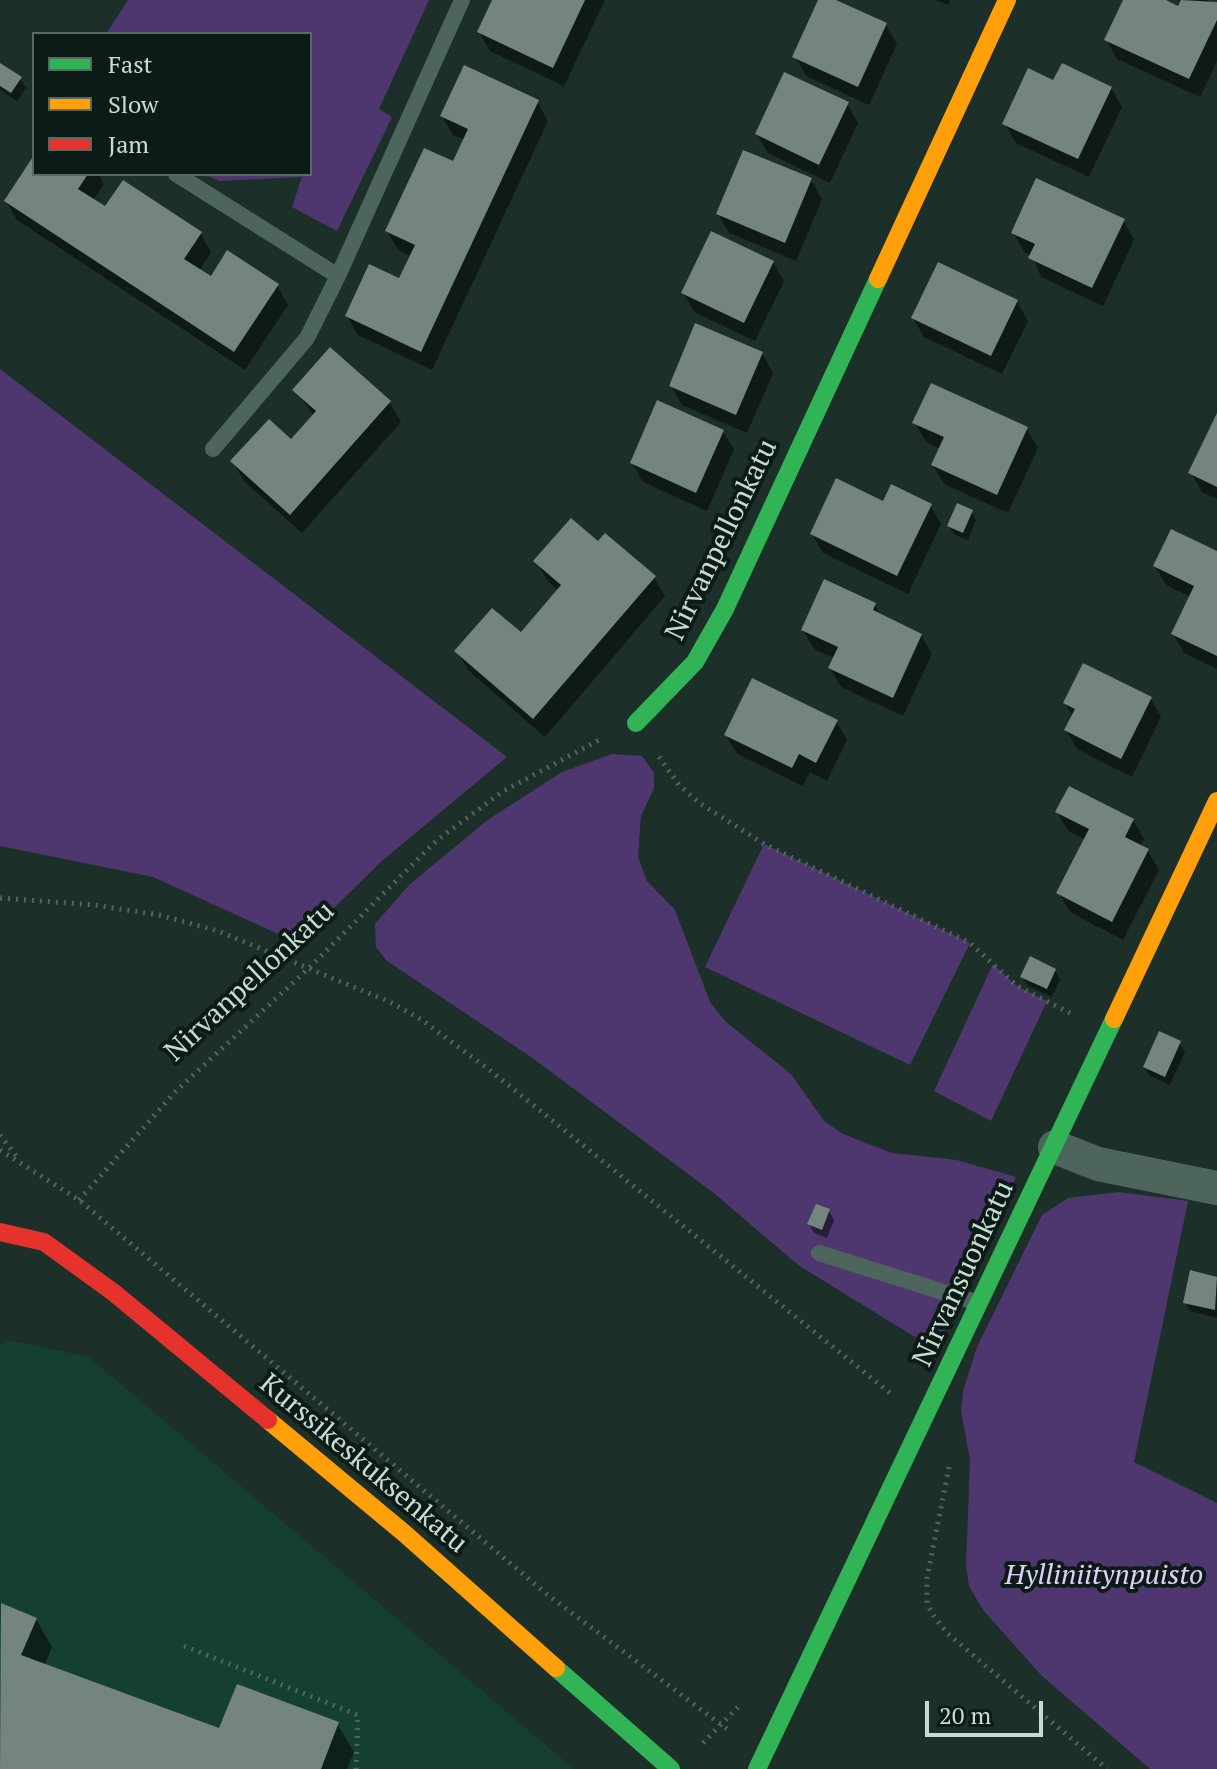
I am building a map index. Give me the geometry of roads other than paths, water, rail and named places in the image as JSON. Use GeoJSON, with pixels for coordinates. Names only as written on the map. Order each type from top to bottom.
{"type":"FeatureCollection","features":[{"type":"Feature","properties":{"kind":"street","name":"Nirvanpellonkatu"},"geometry":{"type":"LineString","coordinates":[[636,723],[695,662],[725,609],[1007,0]]}},
{"type":"Feature","properties":{"kind":"street","name":"Nirvansuonkatu"},"geometry":{"type":"LineString","coordinates":[[757,1769],[1217,801]]}},
{"type":"Feature","properties":{"kind":"street"},"geometry":{"type":"LineString","coordinates":[[1055,1147],[1098,1164],[1217,1188]]}},
{"type":"Feature","properties":{"kind":"street","name":"Kurssikeskuksenkatu"},"geometry":{"type":"LineString","coordinates":[[0,1232],[44,1242],[113,1292],[404,1533],[671,1769]]}},
{"type":"Feature","properties":{"kind":"lane"},"geometry":{"type":"LineString","coordinates":[[213,449],[307,338],[462,0]]}},
{"type":"Feature","properties":{"kind":"lane"},"geometry":{"type":"LineString","coordinates":[[179,176],[338,276]]}},
{"type":"Feature","properties":{"kind":"lane"},"geometry":{"type":"LineString","coordinates":[[819,1253],[980,1304]]}},
{"type":"Feature","properties":{"kind":"park label","name":"Hylliniitynpuisto"},"geometry":{"type":"Point","coordinates":[1104,1576]}}]}
